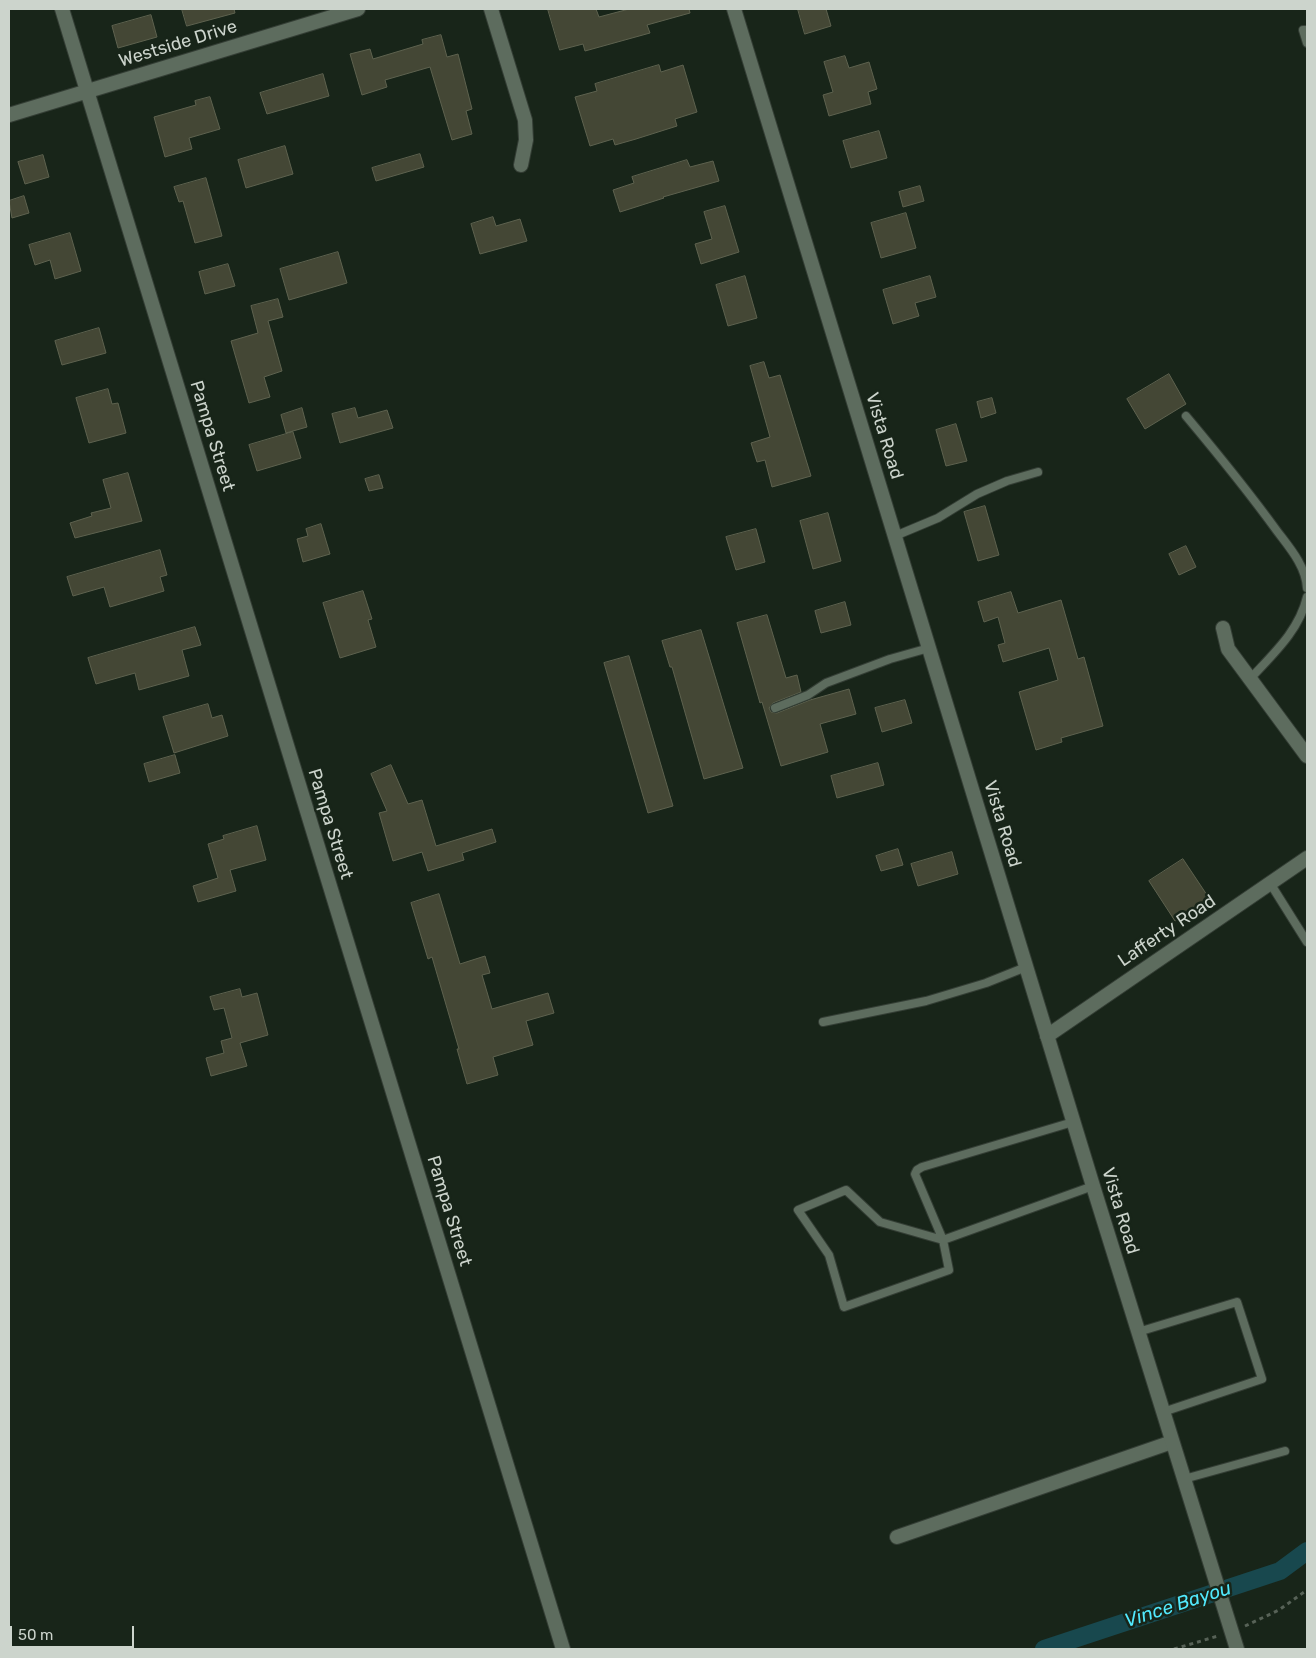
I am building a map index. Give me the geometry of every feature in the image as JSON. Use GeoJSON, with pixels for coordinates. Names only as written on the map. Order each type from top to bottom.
{"type":"FeatureCollection","features":[{"type":"Feature","properties":{"kind":"street","name":"Pampa Street"},"geometry":{"type":"LineString","coordinates":[[62,9],[563,1649]]}},
{"type":"Feature","properties":{"kind":"street","name":"Westside Drive"},"geometry":{"type":"LineString","coordinates":[[9,115],[358,9]]}},
{"type":"Feature","properties":{"kind":"street"},"geometry":{"type":"LineString","coordinates":[[491,9],[525,120],[526,140],[521,165]]}},
{"type":"Feature","properties":{"kind":"street","name":"Vista Road"},"geometry":{"type":"LineString","coordinates":[[734,9],[1073,1122],[1237,1649]]}},
{"type":"Feature","properties":{"kind":"street"},"geometry":{"type":"LineString","coordinates":[[1223,628],[1228,649],[1307,756]]}},
{"type":"Feature","properties":{"kind":"street","name":"Lafferty Road"},"geometry":{"type":"LineString","coordinates":[[1048,1036],[1307,858]]}},
{"type":"Feature","properties":{"kind":"street"},"geometry":{"type":"LineString","coordinates":[[897,1537],[1172,1442]]}},
{"type":"Feature","properties":{"kind":"lane"},"geometry":{"type":"LineString","coordinates":[[1307,30],[1304,30],[1307,43]]}},
{"type":"Feature","properties":{"kind":"lane"},"geometry":{"type":"LineString","coordinates":[[1186,416],[1250,492],[1281,536],[1305,574],[1307,588]]}},
{"type":"Feature","properties":{"kind":"lane"},"geometry":{"type":"LineString","coordinates":[[895,536],[938,518],[978,494],[1007,481],[1038,472]]}},
{"type":"Feature","properties":{"kind":"lane"},"geometry":{"type":"LineString","coordinates":[[1250,679],[1298,624],[1304,611],[1307,597]]}},
{"type":"Feature","properties":{"kind":"lane"},"geometry":{"type":"LineString","coordinates":[[775,708],[808,696],[826,682],[890,659],[929,648]]}},
{"type":"Feature","properties":{"kind":"lane"},"geometry":{"type":"LineString","coordinates":[[1270,883],[1307,942]]}},
{"type":"Feature","properties":{"kind":"lane"},"geometry":{"type":"LineString","coordinates":[[823,1022],[926,1002],[986,983],[1026,967]]}},
{"type":"Feature","properties":{"kind":"lane"},"geometry":{"type":"LineString","coordinates":[[1073,1122],[922,1166],[917,1170],[915,1174],[943,1240],[949,1270],[844,1308],[829,1255],[798,1210],[846,1190],[880,1222],[943,1240],[1093,1186]]}},
{"type":"Feature","properties":{"kind":"lane"},"geometry":{"type":"LineString","coordinates":[[1138,1332],[1237,1302],[1262,1379],[1163,1412]]}},
{"type":"Feature","properties":{"kind":"lane"},"geometry":{"type":"LineString","coordinates":[[1184,1479],[1285,1451]]}},
{"type":"Feature","properties":{"kind":"path"},"geometry":{"type":"LineString","coordinates":[[1251,1624],[1279,1610],[1307,1590]]}},
{"type":"Feature","properties":{"kind":"path"},"geometry":{"type":"LineString","coordinates":[[1174,1649],[1215,1637]]}},
{"type":"Feature","properties":{"kind":"building"},"geometry":{"type":"Polygon","coordinates":[[[182,9],[234,9],[235,13],[187,26],[182,9]]]}},
{"type":"Feature","properties":{"kind":"building"},"geometry":{"type":"Polygon","coordinates":[[[548,9],[596,9],[599,17],[629,9],[689,9],[690,13],[647,25],[650,33],[585,51],[583,44],[560,50],[548,9]]]}},
{"type":"Feature","properties":{"kind":"building"},"geometry":{"type":"Polygon","coordinates":[[[798,9],[826,9],[831,26],[805,34],[798,9]]]}},
{"type":"Feature","properties":{"kind":"building"},"geometry":{"type":"Polygon","coordinates":[[[151,15],[157,37],[118,48],[112,26],[151,15]]]}},
{"type":"Feature","properties":{"kind":"building"},"geometry":{"type":"Polygon","coordinates":[[[441,35],[447,57],[458,54],[472,109],[466,111],[472,134],[452,140],[430,67],[385,80],[387,87],[362,95],[350,54],[370,49],[373,59],[423,44],[422,40],[441,35]]]}},
{"type":"Feature","properties":{"kind":"building"},"geometry":{"type":"Polygon","coordinates":[[[845,56],[849,68],[869,62],[877,89],[868,92],[871,104],[829,116],[823,95],[833,92],[824,62],[845,56]]]}},
{"type":"Feature","properties":{"kind":"building"},"geometry":{"type":"Polygon","coordinates":[[[659,65],[661,72],[683,65],[697,112],[675,119],[677,126],[615,145],[613,139],[590,146],[575,97],[597,91],[595,84],[659,65]]]}},
{"type":"Feature","properties":{"kind":"building"},"geometry":{"type":"Polygon","coordinates":[[[323,74],[329,96],[267,114],[260,93],[323,74]]]}},
{"type":"Feature","properties":{"kind":"building"},"geometry":{"type":"Polygon","coordinates":[[[210,97],[220,129],[189,138],[192,149],[165,157],[154,117],[196,105],[195,101],[210,97]]]}},
{"type":"Feature","properties":{"kind":"building"},"geometry":{"type":"Polygon","coordinates":[[[879,131],[887,158],[851,168],[843,141],[879,131]]]}},
{"type":"Feature","properties":{"kind":"building"},"geometry":{"type":"Polygon","coordinates":[[[285,146],[293,174],[246,188],[238,160],[285,146]]]}},
{"type":"Feature","properties":{"kind":"building"},"geometry":{"type":"Polygon","coordinates":[[[420,154],[424,167],[376,181],[372,168],[420,154]]]}},
{"type":"Feature","properties":{"kind":"building"},"geometry":{"type":"Polygon","coordinates":[[[43,155],[49,177],[25,184],[18,162],[43,155]]]}},
{"type":"Feature","properties":{"kind":"building"},"geometry":{"type":"Polygon","coordinates":[[[687,160],[690,167],[713,161],[719,181],[620,212],[613,190],[634,183],[632,177],[687,160]]]}},
{"type":"Feature","properties":{"kind":"building"},"geometry":{"type":"Polygon","coordinates":[[[206,178],[222,236],[195,243],[183,201],[179,202],[174,187],[206,178]]]}},
{"type":"Feature","properties":{"kind":"building"},"geometry":{"type":"Polygon","coordinates":[[[920,186],[924,201],[903,207],[899,192],[920,186]]]}},
{"type":"Feature","properties":{"kind":"building"},"geometry":{"type":"Polygon","coordinates":[[[24,196],[29,213],[12,218],[9,201],[24,196]]]}},
{"type":"Feature","properties":{"kind":"building"},"geometry":{"type":"Polygon","coordinates":[[[725,206],[739,252],[701,264],[695,244],[712,239],[704,212],[725,206]]]}},
{"type":"Feature","properties":{"kind":"building"},"geometry":{"type":"Polygon","coordinates":[[[906,213],[916,248],[881,258],[871,223],[906,213]]]}},
{"type":"Feature","properties":{"kind":"building"},"geometry":{"type":"Polygon","coordinates":[[[493,217],[496,226],[520,219],[527,241],[480,254],[471,224],[493,217]]]}},
{"type":"Feature","properties":{"kind":"building"},"geometry":{"type":"Polygon","coordinates":[[[70,233],[81,271],[55,279],[50,260],[35,265],[29,245],[70,233]]]}},
{"type":"Feature","properties":{"kind":"building"},"geometry":{"type":"Polygon","coordinates":[[[338,252],[347,283],[289,300],[280,269],[338,252]]]}},
{"type":"Feature","properties":{"kind":"building"},"geometry":{"type":"Polygon","coordinates":[[[228,264],[235,286],[205,294],[199,272],[228,264]]]}},
{"type":"Feature","properties":{"kind":"building"},"geometry":{"type":"Polygon","coordinates":[[[745,276],[757,318],[728,326],[716,285],[745,276]]]}},
{"type":"Feature","properties":{"kind":"building"},"geometry":{"type":"Polygon","coordinates":[[[930,276],[936,297],[915,303],[919,316],[893,324],[883,290],[930,276]]]}},
{"type":"Feature","properties":{"kind":"building"},"geometry":{"type":"Polygon","coordinates":[[[278,299],[283,317],[268,321],[282,371],[264,377],[270,397],[249,403],[231,341],[258,333],[251,306],[278,299]]]}},
{"type":"Feature","properties":{"kind":"building"},"geometry":{"type":"Polygon","coordinates":[[[99,328],[106,353],[62,365],[55,341],[99,328]]]}},
{"type":"Feature","properties":{"kind":"building"},"geometry":{"type":"Polygon","coordinates":[[[764,362],[769,378],[780,375],[811,476],[772,487],[765,460],[757,462],[751,443],[770,437],[750,366],[764,362]]]}},
{"type":"Feature","properties":{"kind":"building"},"geometry":{"type":"Polygon","coordinates":[[[1169,374],[1186,404],[1145,429],[1127,399],[1169,374]]]}},
{"type":"Feature","properties":{"kind":"building"},"geometry":{"type":"Polygon","coordinates":[[[108,389],[112,404],[118,403],[126,433],[89,443],[76,398],[108,389]]]}},
{"type":"Feature","properties":{"kind":"building"},"geometry":{"type":"Polygon","coordinates":[[[992,398],[996,413],[981,418],[977,402],[992,398]]]}},
{"type":"Feature","properties":{"kind":"building"},"geometry":{"type":"Polygon","coordinates":[[[302,408],[307,427],[286,433],[281,415],[302,408]]]}},
{"type":"Feature","properties":{"kind":"building"},"geometry":{"type":"Polygon","coordinates":[[[355,408],[358,418],[387,410],[393,428],[340,443],[332,414],[355,408]]]}},
{"type":"Feature","properties":{"kind":"building"},"geometry":{"type":"Polygon","coordinates":[[[956,424],[967,461],[946,466],[936,430],[956,424]]]}},
{"type":"Feature","properties":{"kind":"building"},"geometry":{"type":"Polygon","coordinates":[[[293,432],[301,458],[257,471],[249,445],[293,432]]]}},
{"type":"Feature","properties":{"kind":"building"},"geometry":{"type":"Polygon","coordinates":[[[128,473],[142,521],[75,538],[70,523],[92,516],[91,513],[111,508],[103,480],[128,473]]]}},
{"type":"Feature","properties":{"kind":"building"},"geometry":{"type":"Polygon","coordinates":[[[379,475],[383,488],[369,491],[365,479],[379,475]]]}},
{"type":"Feature","properties":{"kind":"building"},"geometry":{"type":"Polygon","coordinates":[[[985,506],[999,555],[978,561],[964,512],[985,506]]]}},
{"type":"Feature","properties":{"kind":"building"},"geometry":{"type":"Polygon","coordinates":[[[828,513],[841,561],[813,569],[800,521],[828,513]]]}},
{"type":"Feature","properties":{"kind":"building"},"geometry":{"type":"Polygon","coordinates":[[[321,524],[330,554],[303,562],[297,539],[308,536],[306,529],[321,524]]]}},
{"type":"Feature","properties":{"kind":"building"},"geometry":{"type":"Polygon","coordinates":[[[756,529],[765,562],[736,570],[726,537],[756,529]]]}},
{"type":"Feature","properties":{"kind":"building"},"geometry":{"type":"Polygon","coordinates":[[[1186,546],[1196,567],[1179,575],[1169,554],[1186,546]]]}},
{"type":"Feature","properties":{"kind":"building"},"geometry":{"type":"Polygon","coordinates":[[[160,550],[167,575],[160,577],[164,591],[110,607],[104,587],[73,596],[67,577],[160,550]]]}},
{"type":"Feature","properties":{"kind":"building"},"geometry":{"type":"Polygon","coordinates":[[[363,591],[372,619],[368,620],[376,647],[340,658],[323,603],[363,591]]]}},
{"type":"Feature","properties":{"kind":"building"},"geometry":{"type":"Polygon","coordinates":[[[1011,592],[1018,613],[1061,600],[1078,659],[1084,657],[1103,726],[1061,738],[1062,742],[1036,750],[1019,692],[1058,680],[1049,648],[1003,662],[998,645],[1005,643],[998,617],[984,622],[978,602],[1011,592]]]}},
{"type":"Feature","properties":{"kind":"building"},"geometry":{"type":"Polygon","coordinates":[[[845,602],[851,625],[821,633],[815,611],[845,602]]]}},
{"type":"Feature","properties":{"kind":"building"},"geometry":{"type":"Polygon","coordinates":[[[767,615],[786,678],[797,675],[801,692],[773,703],[769,708],[771,712],[777,713],[810,700],[849,689],[856,714],[820,724],[828,752],[781,766],[762,702],[760,703],[737,623],[767,615]]]}},
{"type":"Feature","properties":{"kind":"building"},"geometry":{"type":"Polygon","coordinates":[[[195,627],[201,645],[182,650],[189,676],[139,690],[135,673],[96,684],[88,658],[195,627]]]}},
{"type":"Feature","properties":{"kind":"building"},"geometry":{"type":"Polygon","coordinates":[[[701,630],[743,768],[704,779],[672,667],[670,667],[662,641],[701,630]]]}},
{"type":"Feature","properties":{"kind":"building"},"geometry":{"type":"Polygon","coordinates":[[[629,656],[673,806],[648,813],[604,663],[629,656]]]}},
{"type":"Feature","properties":{"kind":"building"},"geometry":{"type":"Polygon","coordinates":[[[905,700],[912,723],[882,732],[875,708],[905,700]]]}},
{"type":"Feature","properties":{"kind":"building"},"geometry":{"type":"Polygon","coordinates":[[[208,704],[212,718],[222,715],[228,736],[174,753],[163,717],[208,704]]]}},
{"type":"Feature","properties":{"kind":"building"},"geometry":{"type":"Polygon","coordinates":[[[175,755],[180,773],[149,782],[144,764],[175,755]]]}},
{"type":"Feature","properties":{"kind":"building"},"geometry":{"type":"Polygon","coordinates":[[[878,763],[884,785],[837,798],[831,776],[878,763]]]}},
{"type":"Feature","properties":{"kind":"building"},"geometry":{"type":"Polygon","coordinates":[[[391,765],[408,804],[422,800],[436,846],[492,829],[496,842],[462,853],[464,860],[428,871],[422,852],[393,861],[379,813],[387,811],[371,774],[391,765]]]}},
{"type":"Feature","properties":{"kind":"building"},"geometry":{"type":"Polygon","coordinates":[[[257,826],[266,860],[230,870],[236,891],[198,902],[193,886],[218,878],[208,844],[224,839],[223,836],[257,826]]]}},
{"type":"Feature","properties":{"kind":"building"},"geometry":{"type":"Polygon","coordinates":[[[898,849],[903,865],[881,871],[876,856],[898,849]]]}},
{"type":"Feature","properties":{"kind":"building"},"geometry":{"type":"Polygon","coordinates":[[[952,852],[958,874],[918,886],[911,864],[952,852]]]}},
{"type":"Feature","properties":{"kind":"building"},"geometry":{"type":"Polygon","coordinates":[[[1183,859],[1209,898],[1175,921],[1149,881],[1183,859]]]}},
{"type":"Feature","properties":{"kind":"building"},"geometry":{"type":"Polygon","coordinates":[[[439,894],[460,964],[485,956],[490,973],[482,975],[492,1009],[548,993],[554,1013],[526,1021],[533,1045],[493,1057],[498,1075],[467,1084],[457,1049],[459,1049],[432,957],[428,959],[411,903],[439,894]]]}},
{"type":"Feature","properties":{"kind":"building"},"geometry":{"type":"Polygon","coordinates":[[[240,989],[242,997],[257,993],[268,1035],[240,1043],[247,1066],[211,1076],[206,1058],[224,1053],[221,1041],[232,1038],[224,1008],[214,1010],[210,997],[240,989]]]}},
{"type":"Feature","properties":{"kind":"waterway","name":"Vince Bayou"},"geometry":{"type":"LineString","coordinates":[[1044,1649],[1280,1571],[1307,1551]]}}]}
